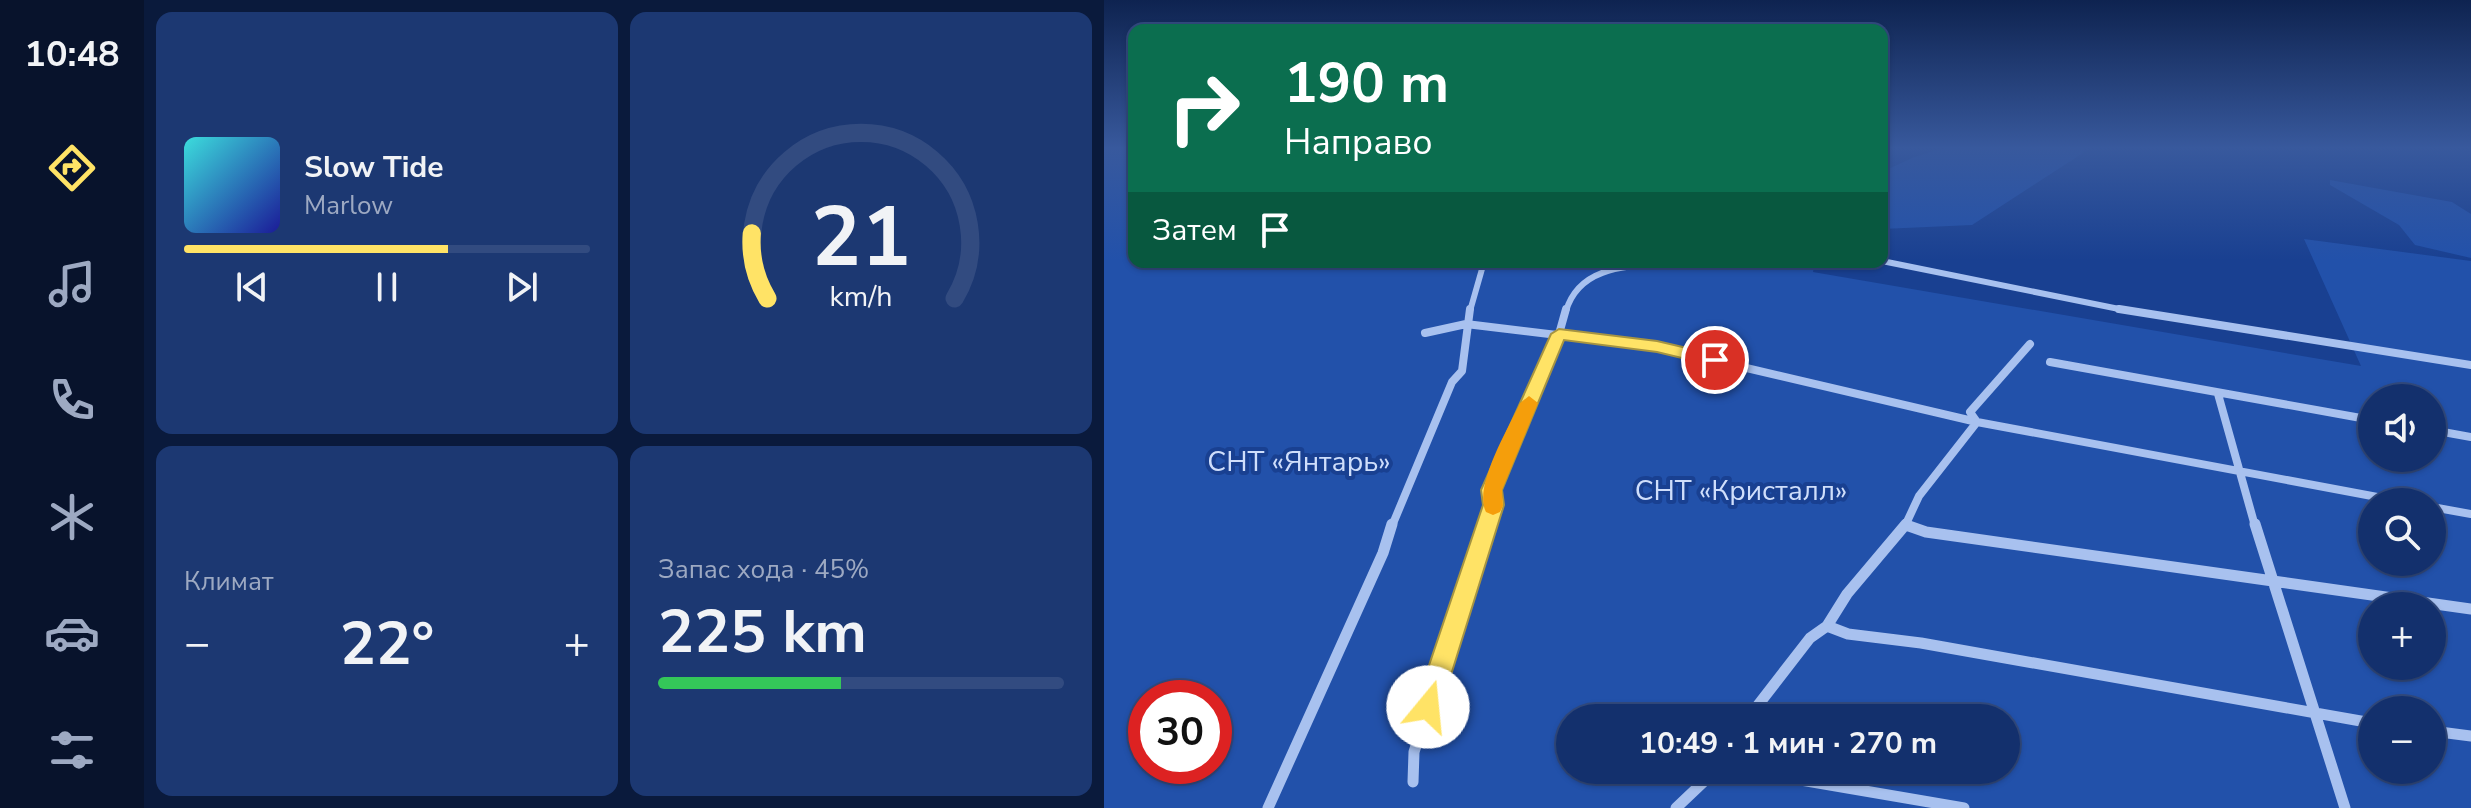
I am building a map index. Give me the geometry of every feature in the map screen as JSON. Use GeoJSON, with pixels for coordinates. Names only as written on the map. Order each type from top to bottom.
{"type":"FeatureCollection","features":[{"type":"Feature","properties":{"kind":"street"},"geometry":{"type":"LineString","coordinates":[[1888,262],[2147,315],[2471,365]]}},
{"type":"Feature","properties":{"kind":"street"},"geometry":{"type":"LineString","coordinates":[[1268,808],[1365,595],[1400,501],[1446,395],[1462,371],[1466,324],[1482,268]]}},
{"type":"Feature","properties":{"kind":"street"},"geometry":{"type":"LineString","coordinates":[[1413,782],[1414,752],[1465,586],[1494,505],[1491,490],[1559,334],[1569,301],[1590,277],[1620,268]]}},
{"type":"Feature","properties":{"kind":"street"},"geometry":{"type":"LineString","coordinates":[[1425,333],[1466,324],[1657,347],[1977,422],[2358,493]]}},
{"type":"Feature","properties":{"kind":"street"},"geometry":{"type":"LineString","coordinates":[[1977,422],[1970,412],[2030,344]]}},
{"type":"Feature","properties":{"kind":"street"},"geometry":{"type":"LineString","coordinates":[[2050,362],[2358,418]]}},
{"type":"Feature","properties":{"kind":"street"},"geometry":{"type":"LineString","coordinates":[[2218,394],[2237,469],[2345,808]]}},
{"type":"Feature","properties":{"kind":"street"},"geometry":{"type":"LineString","coordinates":[[1759,704],[1810,638],[1827,626],[1847,594],[1906,525],[1919,496],[1977,422]]}},
{"type":"Feature","properties":{"kind":"street"},"geometry":{"type":"LineString","coordinates":[[2446,433],[2471,437]]}},
{"type":"Feature","properties":{"kind":"street"},"geometry":{"type":"LineString","coordinates":[[2446,510],[2471,514]]}},
{"type":"Feature","properties":{"kind":"street"},"geometry":{"type":"LineString","coordinates":[[1906,525],[1926,532],[2471,609]]}},
{"type":"Feature","properties":{"kind":"street"},"geometry":{"type":"LineString","coordinates":[[1827,626],[1848,634],[1921,643],[2358,721]]}},
{"type":"Feature","properties":{"kind":"street"},"geometry":{"type":"LineString","coordinates":[[2446,733],[2471,736]]}},
{"type":"Feature","properties":{"kind":"street"},"geometry":{"type":"LineString","coordinates":[[1676,808],[1701,784]]}},
{"type":"Feature","properties":{"kind":"street"},"geometry":{"type":"LineString","coordinates":[[1824,784],[1964,808]]}},
{"type":"Feature","properties":{"kind":"green space","name":"СНТ «Кристалл»"},"geometry":{"type":"Polygon","coordinates":[[[1104,185],[1128,185],[1128,268],[1814,268],[1813,272],[2361,366],[2304,239],[2471,261],[2471,808],[1104,808],[1104,185]]]}},
{"type":"Feature","properties":{"kind":"green space"},"geometry":{"type":"Polygon","coordinates":[[[1888,185],[2034,185],[1972,225],[1888,229],[1888,185]]]}},
{"type":"Feature","properties":{"kind":"green space"},"geometry":{"type":"Polygon","coordinates":[[[2330,185],[2356,185],[2452,202],[2471,214],[2471,258],[2415,245],[2399,225],[2330,185]]]}},
{"type":"Feature","properties":{"kind":"slow traffic"},"geometry":{"type":"LineString","coordinates":[[1493,506],[1491,490],[1529,403]]}},
{"type":"Feature","properties":{"kind":"route"},"geometry":{"type":"LineString","coordinates":[[1428,707],[1465,586],[1494,505],[1491,490],[1559,334],[1657,347],[1715,360]]}},
{"type":"Feature","properties":{"kind":"park label","name":"СНТ «Янтарь»"},"geometry":{"type":"Point","coordinates":[1299,462]}}]}
